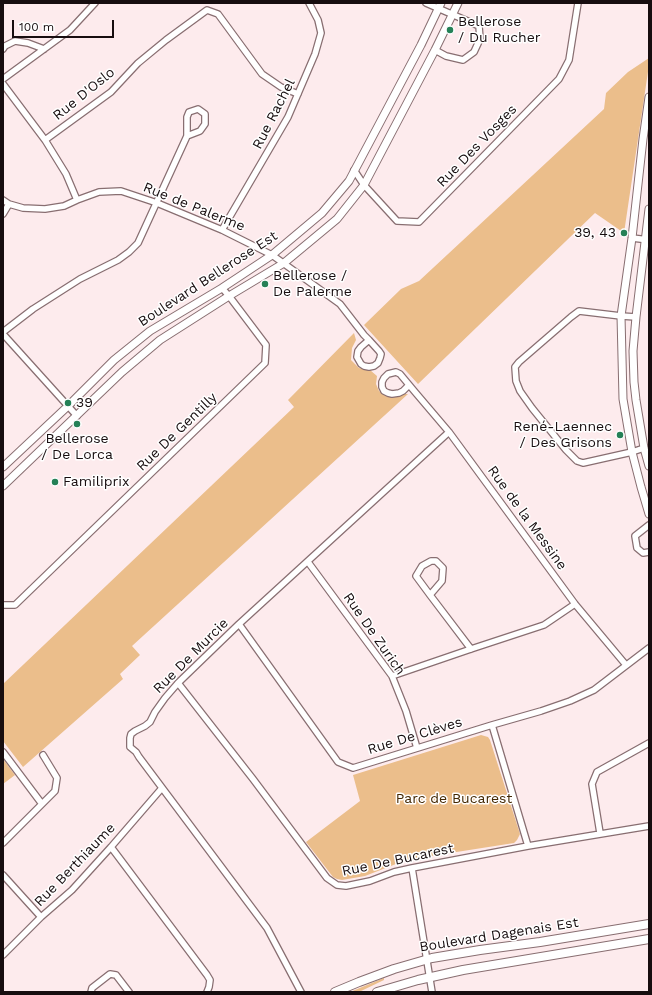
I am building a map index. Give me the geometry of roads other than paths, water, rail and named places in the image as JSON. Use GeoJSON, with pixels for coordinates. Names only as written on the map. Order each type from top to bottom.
{"type":"FeatureCollection","features":[{"type":"Feature","properties":{"kind":"main road","name":"Boulevard Dagenais Est"},"geometry":{"type":"LineString","coordinates":[[335,992],[385,972],[451,954],[649,924]]}},
{"type":"Feature","properties":{"kind":"main road","name":"Boulevard Dagenais Est"},"geometry":{"type":"LineString","coordinates":[[377,992],[429,977],[481,966],[649,939]]}},
{"type":"Feature","properties":{"kind":"street"},"geometry":{"type":"LineString","coordinates":[[3,79],[70,30],[95,3]]}},
{"type":"Feature","properties":{"kind":"street","name":"Rue Rachel"},"geometry":{"type":"LineString","coordinates":[[222,230],[288,118],[316,54],[321,33],[318,20],[308,3]]}},
{"type":"Feature","properties":{"kind":"street"},"geometry":{"type":"LineString","coordinates":[[426,3],[439,6],[452,14],[479,26],[480,39],[474,52],[462,60],[446,56],[435,50]]}},
{"type":"Feature","properties":{"kind":"street","name":"Boulevard Bellerose Est"},"geometry":{"type":"LineString","coordinates":[[3,486],[122,372],[160,340],[284,263],[337,219],[364,185],[458,3]]}},
{"type":"Feature","properties":{"kind":"street","name":"Rue Des Vosges"},"geometry":{"type":"LineString","coordinates":[[354,170],[364,185],[397,221],[420,222],[559,79],[569,60],[578,3]]}},
{"type":"Feature","properties":{"kind":"street","name":"Boulevard Bellerose Est"},"geometry":{"type":"LineString","coordinates":[[3,467],[114,360],[150,331],[222,288],[272,255],[322,213],[349,181],[421,45],[439,6]]}},
{"type":"Feature","properties":{"kind":"street","name":"Rue D'Oslo"},"geometry":{"type":"LineString","coordinates":[[45,140],[111,92],[138,63],[207,10],[218,14],[262,74],[281,87],[298,94]]}},
{"type":"Feature","properties":{"kind":"street"},"geometry":{"type":"LineString","coordinates":[[3,49],[5,46],[15,41],[28,43],[44,49]]}},
{"type":"Feature","properties":{"kind":"street"},"geometry":{"type":"LineString","coordinates":[[3,84],[45,140],[66,174],[76,200]]}},
{"type":"Feature","properties":{"kind":"street"},"geometry":{"type":"LineString","coordinates":[[649,97],[621,316],[623,399],[632,452],[649,514]]}},
{"type":"Feature","properties":{"kind":"street"},"geometry":{"type":"LineString","coordinates":[[77,416],[3,333],[33,309],[80,279],[118,260],[138,243],[187,136],[187,118],[190,112],[198,109],[204,114],[205,124],[200,131],[187,136]]}},
{"type":"Feature","properties":{"kind":"street","name":"Rue de Palerme"},"geometry":{"type":"LineString","coordinates":[[3,200],[9,204],[23,208],[45,209],[64,206],[99,192],[121,191],[157,203],[222,230],[272,255],[340,304],[381,354],[378,363],[374,366],[368,367],[361,364],[357,357],[361,347],[369,340]]}},
{"type":"Feature","properties":{"kind":"street"},"geometry":{"type":"LineString","coordinates":[[3,214],[9,204]]}},
{"type":"Feature","properties":{"kind":"street"},"geometry":{"type":"LineString","coordinates":[[649,209],[647,240],[636,317],[633,352],[634,382],[644,448],[649,466]]}},
{"type":"Feature","properties":{"kind":"street"},"geometry":{"type":"LineString","coordinates":[[632,238],[647,240]]}},
{"type":"Feature","properties":{"kind":"street","name":"Rue De Gentilly"},"geometry":{"type":"LineString","coordinates":[[3,605],[15,605],[265,363],[266,345],[230,296],[222,288]]}},
{"type":"Feature","properties":{"kind":"street"},"geometry":{"type":"LineString","coordinates":[[636,317],[579,311],[515,367],[516,381],[520,391],[566,450],[577,461],[583,463],[644,448]]}},
{"type":"Feature","properties":{"kind":"street","name":"Rue de la Messine"},"geometry":{"type":"LineString","coordinates":[[409,385],[403,391],[392,394],[384,391],[382,382],[384,378],[392,372],[400,374],[449,432],[575,604],[626,665]]}},
{"type":"Feature","properties":{"kind":"street","name":"Rue De Murcie"},"geometry":{"type":"LineString","coordinates":[[301,992],[267,928],[136,752],[130,747],[131,734],[150,722],[165,698],[178,683],[239,624],[449,432]]}},
{"type":"Feature","properties":{"kind":"street"},"geometry":{"type":"LineString","coordinates":[[649,525],[635,536],[636,548],[643,553],[649,552]]}},
{"type":"Feature","properties":{"kind":"street"},"geometry":{"type":"LineString","coordinates":[[430,595],[442,581],[443,568],[436,561],[431,561],[422,566],[416,576],[430,595],[471,649]]}},
{"type":"Feature","properties":{"kind":"street","name":"Rue De Zurich"},"geometry":{"type":"LineString","coordinates":[[308,562],[392,676],[406,711],[417,748]]}},
{"type":"Feature","properties":{"kind":"street"},"geometry":{"type":"LineString","coordinates":[[392,676],[544,625],[575,604]]}},
{"type":"Feature","properties":{"kind":"street","name":"Rue De Clèves"},"geometry":{"type":"LineString","coordinates":[[239,624],[338,762],[352,768],[570,701],[594,690],[649,648]]}},
{"type":"Feature","properties":{"kind":"street","name":"Rue De Bucarest"},"geometry":{"type":"LineString","coordinates":[[178,683],[253,779],[327,878],[337,885],[346,886],[370,881],[394,872],[412,868],[528,846],[649,826]]}},
{"type":"Feature","properties":{"kind":"street"},"geometry":{"type":"LineString","coordinates":[[492,725],[528,846]]}},
{"type":"Feature","properties":{"kind":"street"},"geometry":{"type":"LineString","coordinates":[[600,833],[592,784],[597,772],[649,743]]}},
{"type":"Feature","properties":{"kind":"street"},"geometry":{"type":"LineString","coordinates":[[3,752],[42,804]]}},
{"type":"Feature","properties":{"kind":"street"},"geometry":{"type":"LineString","coordinates":[[3,843],[55,791],[57,778],[43,755]]}},
{"type":"Feature","properties":{"kind":"street","name":"Rue Berthiaume"},"geometry":{"type":"LineString","coordinates":[[3,955],[72,890],[162,788]]}},
{"type":"Feature","properties":{"kind":"street"},"geometry":{"type":"LineString","coordinates":[[111,847],[203,968],[210,980],[207,992]]}},
{"type":"Feature","properties":{"kind":"street"},"geometry":{"type":"LineString","coordinates":[[412,868],[432,992]]}},
{"type":"Feature","properties":{"kind":"street"},"geometry":{"type":"LineString","coordinates":[[3,875],[41,918]]}},
{"type":"Feature","properties":{"kind":"street"},"geometry":{"type":"LineString","coordinates":[[91,992],[92,988],[110,974],[116,975],[128,992]]}},
{"type":"Feature","properties":{"kind":"place","name":"Bellerose / Du Rucher"},"geometry":{"type":"Point","coordinates":[450,30]}},
{"type":"Feature","properties":{"kind":"place","name":"39, 43"},"geometry":{"type":"Point","coordinates":[624,233]}},
{"type":"Feature","properties":{"kind":"place","name":"Bellerose / De Palerme"},"geometry":{"type":"Point","coordinates":[265,284]}},
{"type":"Feature","properties":{"kind":"place","name":"39"},"geometry":{"type":"Point","coordinates":[68,403]}},
{"type":"Feature","properties":{"kind":"place","name":"Bellerose / De Lorca"},"geometry":{"type":"Point","coordinates":[77,424]}},
{"type":"Feature","properties":{"kind":"place","name":"René-Laennec / Des Grisons"},"geometry":{"type":"Point","coordinates":[620,435]}},
{"type":"Feature","properties":{"kind":"place","name":"Familiprix"},"geometry":{"type":"Point","coordinates":[55,482]}},
{"type":"Feature","properties":{"kind":"park label","name":"Parc de Bucarest"},"geometry":{"type":"Point","coordinates":[454,799]}}]}
